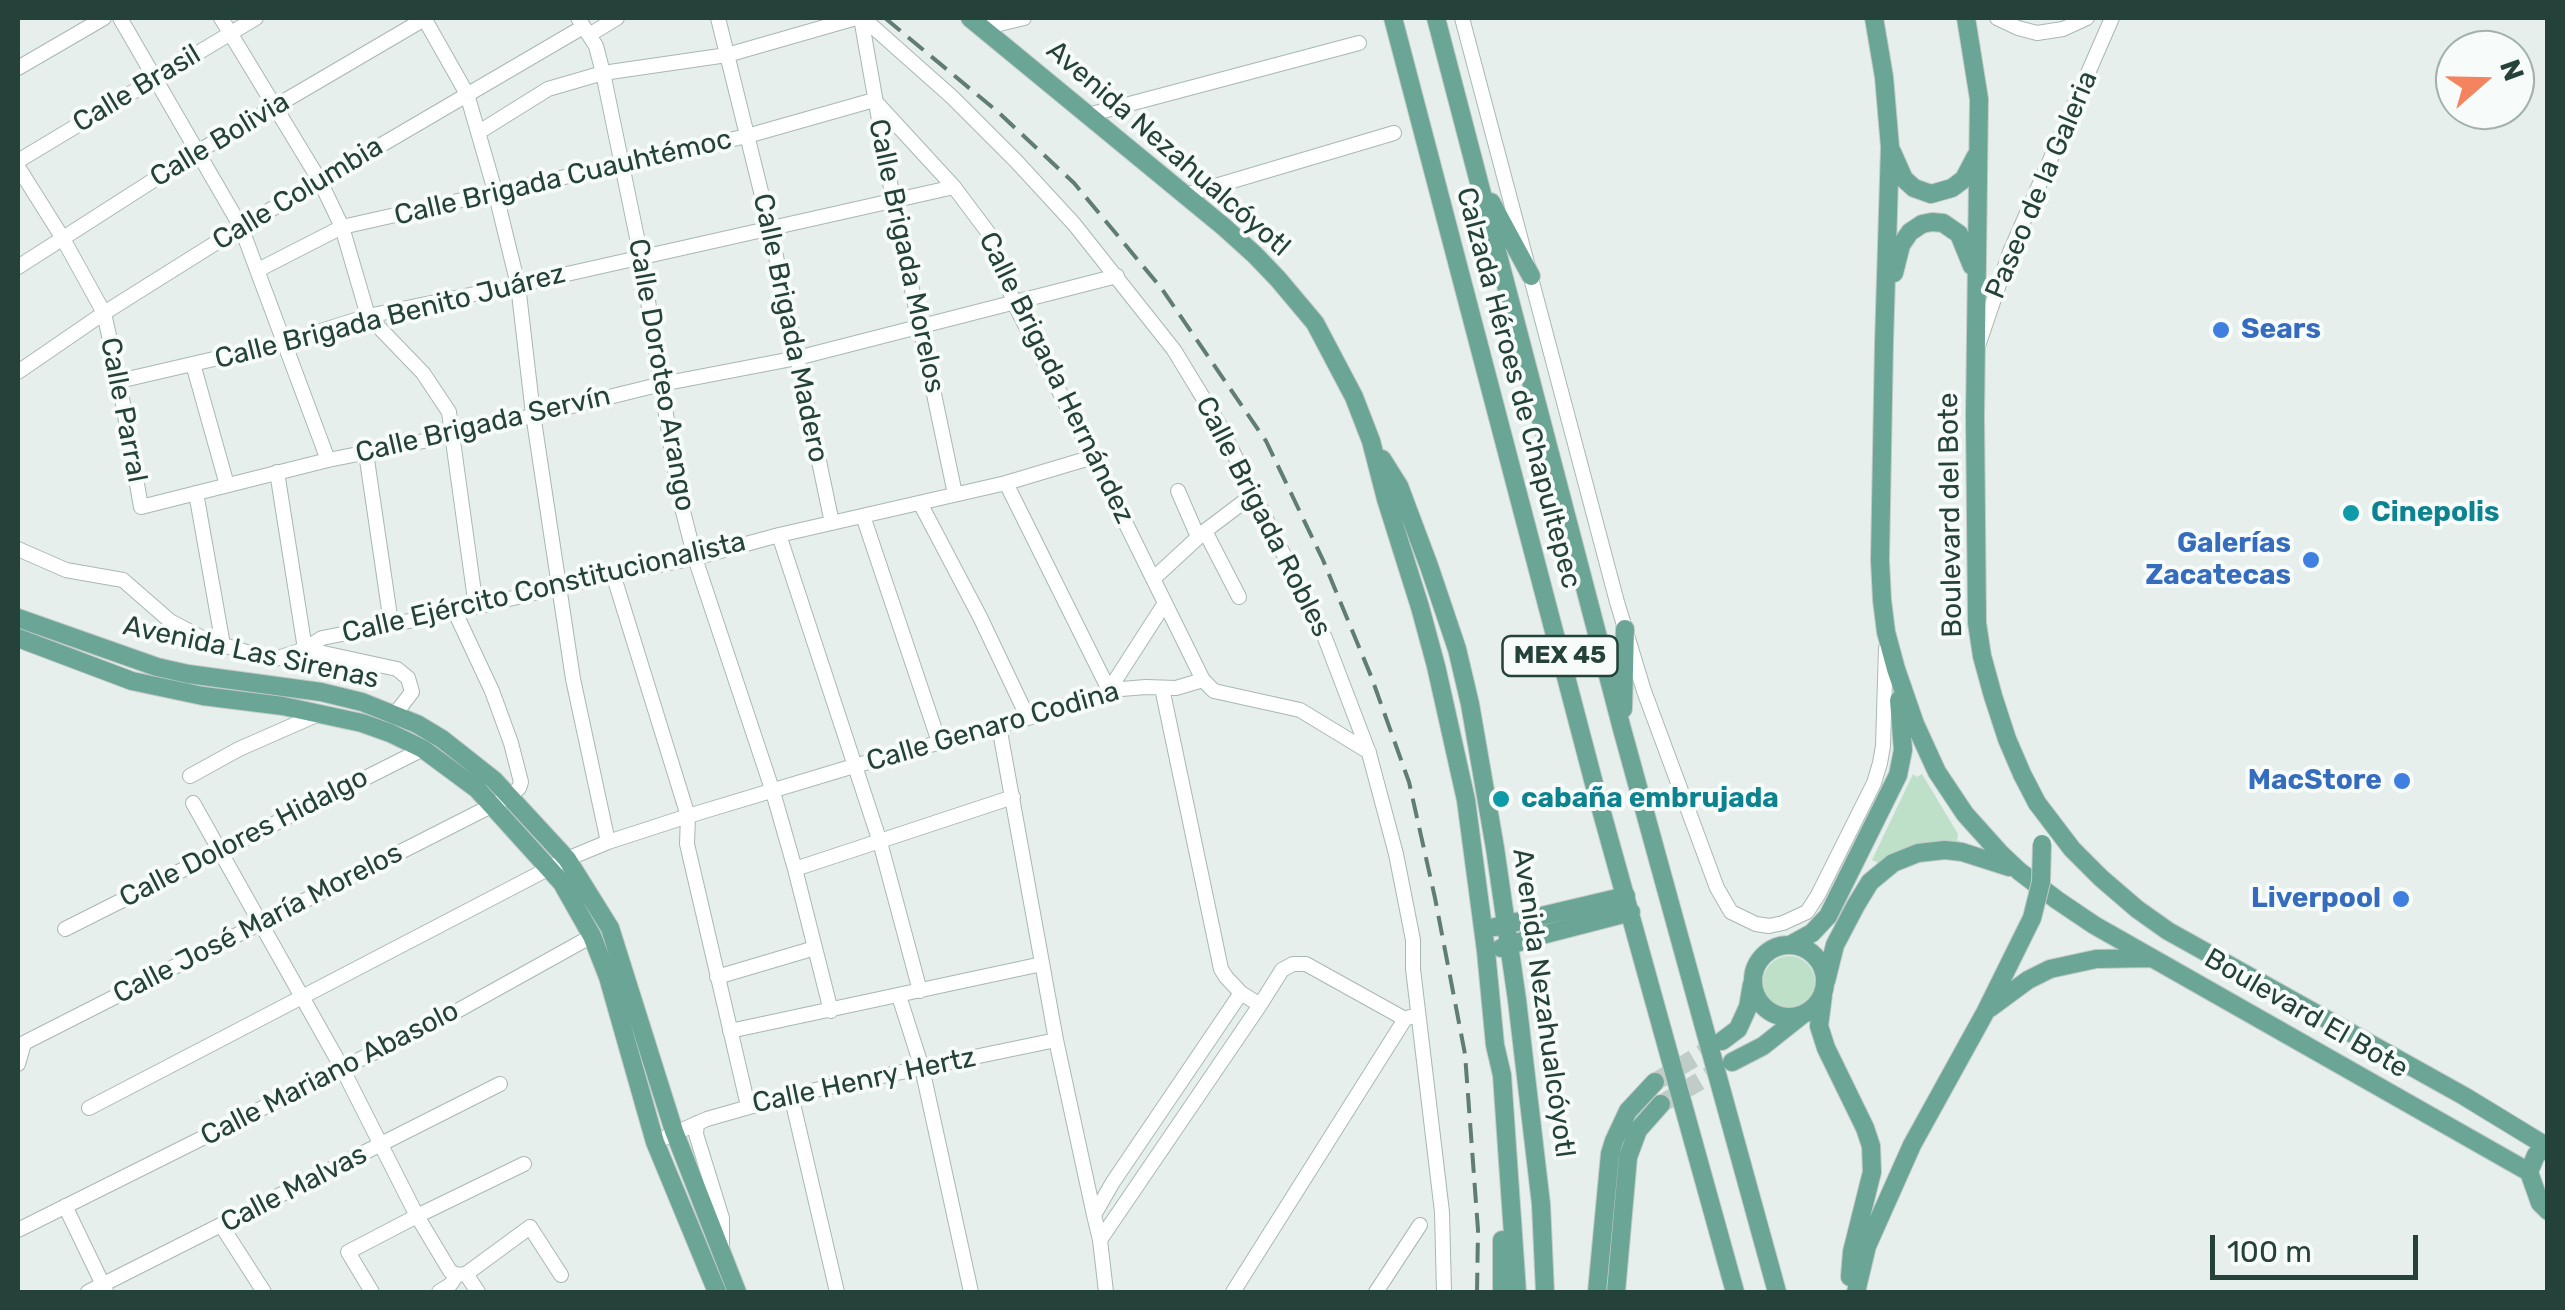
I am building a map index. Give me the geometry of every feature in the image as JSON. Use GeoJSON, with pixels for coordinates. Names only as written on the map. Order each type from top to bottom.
{"type":"FeatureCollection","features":[{"type":"Feature","properties":{"kind":"main road","name":"Calzada Héroes de Chapultepec"},"geometry":{"type":"LineString","coordinates":[[1392,18],[1732,1292]]}},
{"type":"Feature","properties":{"kind":"main road","name":"Calzada Héroes de Chapultepec"},"geometry":{"type":"LineString","coordinates":[[1436,18],[1622,729],[1777,1292]]}},
{"type":"Feature","properties":{"kind":"main road"},"geometry":{"type":"LineString","coordinates":[[1874,18],[1890,147],[1880,560],[1886,632],[1915,724],[1937,772],[1966,814],[2023,874]]}},
{"type":"Feature","properties":{"kind":"main road","name":"Boulevard del Bote"},"geometry":{"type":"LineString","coordinates":[[1966,18],[1979,99],[1975,353],[1976,593],[1980,639],[2007,740],[2038,803],[2072,849],[2137,909],[2168,931],[2547,1146]]}},
{"type":"Feature","properties":{"kind":"main road","name":"Avenida Nezahualcóyotl"},"geometry":{"type":"LineString","coordinates":[[977,22],[1255,255],[1315,323],[1342,371],[1371,441],[1440,684],[1466,800],[1495,1045],[1504,1089],[1516,1292]]}},
{"type":"Feature","properties":{"kind":"main road"},"geometry":{"type":"LineString","coordinates":[[1890,147],[1904,179],[1914,188],[1931,194],[1952,188],[1964,179],[1977,155]]}},
{"type":"Feature","properties":{"kind":"main road"},"geometry":{"type":"LineString","coordinates":[[1476,174],[1531,276]]}},
{"type":"Feature","properties":{"kind":"main road"},"geometry":{"type":"LineString","coordinates":[[1884,316],[1901,245],[1922,224],[1943,223],[1958,234],[1976,276]]}},
{"type":"Feature","properties":{"kind":"main road","name":"Avenida Nezahualcóyotl"},"geometry":{"type":"LineString","coordinates":[[1371,441],[1409,512],[1457,649],[1479,753],[1516,1000],[1540,1204],[1545,1292]]}},
{"type":"Feature","properties":{"kind":"main road","name":"Avenida Las Sirenas"},"geometry":{"type":"LineString","coordinates":[[18,618],[156,667],[362,702],[442,738],[510,796],[568,859],[610,928],[674,1131],[737,1292]]}},
{"type":"Feature","properties":{"kind":"main road"},"geometry":{"type":"LineString","coordinates":[[1622,729],[1625,628]]}},
{"type":"Feature","properties":{"kind":"main road","name":"Avenida Las Sirenas"},"geometry":{"type":"LineString","coordinates":[[18,638],[132,681],[362,723],[422,749],[452,769],[492,805],[550,868],[592,936],[608,977],[655,1142],[717,1292]]}},
{"type":"Feature","properties":{"kind":"main road"},"geometry":{"type":"LineString","coordinates":[[1722,1041],[1738,1030],[1748,1007],[1756,966],[1764,954],[1812,932],[1828,916],[1898,775],[1903,750],[1896,670]]}},
{"type":"Feature","properties":{"kind":"main road"},"geometry":{"type":"LineString","coordinates":[[1852,1292],[1867,1246],[1912,1145],[1986,1012],[2032,918],[2042,882],[2038,803]]}},
{"type":"Feature","properties":{"kind":"main road"},"geometry":{"type":"LineString","coordinates":[[1732,1062],[1763,1046],[1811,1010],[1824,988],[1835,946],[1856,905],[1870,882],[1893,863],[1918,853],[1945,850],[1990,859],[2023,874]]}},
{"type":"Feature","properties":{"kind":"main road","name":"Boulevard El Bote"},"geometry":{"type":"LineString","coordinates":[[2023,874],[2094,925],[2530,1172]]}},
{"type":"Feature","properties":{"kind":"main road"},"geometry":{"type":"LineString","coordinates":[[1483,929],[1628,904]]}},
{"type":"Feature","properties":{"kind":"main road"},"geometry":{"type":"LineString","coordinates":[[1486,951],[1628,904]]}},
{"type":"Feature","properties":{"kind":"main road"},"geometry":{"type":"LineString","coordinates":[[1790,944],[1809,950],[1825,972],[1819,1026],[1870,1146],[1872,1172],[1852,1252],[1852,1292]]}},
{"type":"Feature","properties":{"kind":"main road"},"geometry":{"type":"LineString","coordinates":[[1986,1012],[2028,980],[2050,969],[2085,960],[2152,958]]}},
{"type":"Feature","properties":{"kind":"main road"},"geometry":{"type":"LineString","coordinates":[[1753,979],[1754,991],[1768,1010],[1778,1016],[1802,1015]]}},
{"type":"Feature","properties":{"kind":"main road"},"geometry":{"type":"LineString","coordinates":[[1492,1004],[1516,1000]]}},
{"type":"Feature","properties":{"kind":"main road","name":"Avenida Nezahualcóyotl"},"geometry":{"type":"LineString","coordinates":[[1495,1045],[1490,1074],[1501,1207],[1502,1292]]}},
{"type":"Feature","properties":{"kind":"main road"},"geometry":{"type":"LineString","coordinates":[[1598,1292],[1610,1154],[1628,1111],[1655,1082]]}},
{"type":"Feature","properties":{"kind":"main road"},"geometry":{"type":"LineString","coordinates":[[1616,1292],[1628,1157],[1638,1130],[1661,1104]]}},
{"type":"Feature","properties":{"kind":"main road"},"geometry":{"type":"LineString","coordinates":[[2547,1146],[2536,1156],[2530,1172],[2540,1203],[2548,1211]]}},
{"type":"Feature","properties":{"kind":"street"},"geometry":{"type":"LineString","coordinates":[[18,68],[104,18]]}},
{"type":"Feature","properties":{"kind":"street"},"geometry":{"type":"LineString","coordinates":[[120,18],[241,227],[328,460]]}},
{"type":"Feature","properties":{"kind":"street"},"geometry":{"type":"LineString","coordinates":[[220,18],[320,181],[342,227],[368,316],[424,373],[449,412],[476,607]]}},
{"type":"Feature","properties":{"kind":"street","name":"Calle Brasil"},"geometry":{"type":"LineString","coordinates":[[18,164],[256,18]]}},
{"type":"Feature","properties":{"kind":"street"},"geometry":{"type":"LineString","coordinates":[[425,18],[467,94],[518,285],[573,679],[608,842]]}},
{"type":"Feature","properties":{"kind":"street","name":"Calle Bolivia"},"geometry":{"type":"LineString","coordinates":[[18,266],[198,151],[425,18]]}},
{"type":"Feature","properties":{"kind":"street","name":"Calle Columbia"},"geometry":{"type":"LineString","coordinates":[[18,372],[241,227],[583,26],[618,18]]}},
{"type":"Feature","properties":{"kind":"street","name":"Calle Brigada Madero"},"geometry":{"type":"LineString","coordinates":[[718,18],[770,228],[832,523]]}},
{"type":"Feature","properties":{"kind":"street"},"geometry":{"type":"LineString","coordinates":[[479,132],[548,89],[603,73],[727,55],[860,18]]}},
{"type":"Feature","properties":{"kind":"street","name":"Calle Brigada Morelos"},"geometry":{"type":"LineString","coordinates":[[860,18],[893,199],[955,494]]}},
{"type":"Feature","properties":{"kind":"street","name":"Calle Brigada Robles"},"geometry":{"type":"LineString","coordinates":[[860,18],[952,97],[1016,161],[1174,350],[1218,424],[1324,638],[1370,752],[1413,940],[1412,1016],[1434,1134],[1442,1212],[1444,1292]]}},
{"type":"Feature","properties":{"kind":"street"},"geometry":{"type":"LineString","coordinates":[[977,22],[1024,18]]}},
{"type":"Feature","properties":{"kind":"street"},"geometry":{"type":"LineString","coordinates":[[1462,18],[1625,628],[1644,691],[1717,888],[1731,912],[1769,926],[1807,912],[1874,782],[1883,746],[1886,632]]}},
{"type":"Feature","properties":{"kind":"street"},"geometry":{"type":"LineString","coordinates":[[1998,18],[2037,33],[2062,29],[2087,18]]}},
{"type":"Feature","properties":{"kind":"street","name":"Paseo de la Galeria"},"geometry":{"type":"LineString","coordinates":[[1975,353],[2010,252],[2112,18]]}},
{"type":"Feature","properties":{"kind":"street","name":"Calle Doroteo Arango"},"geometry":{"type":"LineString","coordinates":[[583,26],[596,46],[622,163],[679,496],[796,869],[831,1011]]}},
{"type":"Feature","properties":{"kind":"street"},"geometry":{"type":"LineString","coordinates":[[1088,115],[1359,43]]}},
{"type":"Feature","properties":{"kind":"street","name":"Calle Brigada Cuauhtémoc"},"geometry":{"type":"LineString","coordinates":[[258,270],[342,227],[747,136],[874,100]]}},
{"type":"Feature","properties":{"kind":"street","name":"Calle Brigada Hernández"},"geometry":{"type":"LineString","coordinates":[[874,100],[954,187],[990,235],[1014,303],[1202,680]]}},
{"type":"Feature","properties":{"kind":"street"},"geometry":{"type":"LineString","coordinates":[[1185,195],[1394,134]]}},
{"type":"Feature","properties":{"kind":"street","name":"Calle Parral"},"geometry":{"type":"LineString","coordinates":[[18,164],[104,313],[141,508]]}},
{"type":"Feature","properties":{"kind":"street","name":"Calle Brigada Benito Juárez"},"geometry":{"type":"LineString","coordinates":[[119,381],[283,343],[368,316],[954,187]]}},
{"type":"Feature","properties":{"kind":"street","name":"Calle Brigada Servín"},"geometry":{"type":"LineString","coordinates":[[141,508],[328,460],[454,435],[662,384],[796,358],[1116,276]]}},
{"type":"Feature","properties":{"kind":"street"},"geometry":{"type":"LineString","coordinates":[[193,364],[227,485]]}},
{"type":"Feature","properties":{"kind":"street"},"geometry":{"type":"LineString","coordinates":[[366,453],[392,623]]}},
{"type":"Feature","properties":{"kind":"street","name":"Calle Ejército Constitucionalista"},"geometry":{"type":"LineString","coordinates":[[18,549],[66,570],[123,580],[170,621],[204,639],[272,660],[305,649],[322,638],[696,558],[1006,483],[1094,457]]}},
{"type":"Feature","properties":{"kind":"street"},"geometry":{"type":"LineString","coordinates":[[277,472],[305,649],[397,669],[408,678],[412,692],[394,714]]}},
{"type":"Feature","properties":{"kind":"street"},"geometry":{"type":"LineString","coordinates":[[1006,483],[1109,690]]}},
{"type":"Feature","properties":{"kind":"street"},"geometry":{"type":"LineString","coordinates":[[1178,491],[1239,596]]}},
{"type":"Feature","properties":{"kind":"street"},"geometry":{"type":"LineString","coordinates":[[196,493],[223,645]]}},
{"type":"Feature","properties":{"kind":"street"},"geometry":{"type":"LineString","coordinates":[[1153,579],[1254,494]]}},
{"type":"Feature","properties":{"kind":"street"},"geometry":{"type":"LineString","coordinates":[[920,503],[1028,718]]}},
{"type":"Feature","properties":{"kind":"street"},"geometry":{"type":"LineString","coordinates":[[864,516],[938,742]]}},
{"type":"Feature","properties":{"kind":"street"},"geometry":{"type":"LineString","coordinates":[[779,535],[880,842],[920,991]]}},
{"type":"Feature","properties":{"kind":"street"},"geometry":{"type":"LineString","coordinates":[[613,574],[688,816],[687,844],[748,1106]]}},
{"type":"Feature","properties":{"kind":"street"},"geometry":{"type":"LineString","coordinates":[[1109,690],[1165,603]]}},
{"type":"Feature","properties":{"kind":"street"},"geometry":{"type":"LineString","coordinates":[[455,612],[511,742],[521,782],[510,796]]}},
{"type":"Feature","properties":{"kind":"street"},"geometry":{"type":"LineString","coordinates":[[1202,680],[1214,690],[1300,710],[1370,752]]}},
{"type":"Feature","properties":{"kind":"street","name":"Calle Genaro Codina"},"geometry":{"type":"LineString","coordinates":[[90,1108],[550,868],[608,842],[854,766],[1028,718],[1109,690],[1176,688],[1202,680]]}},
{"type":"Feature","properties":{"kind":"street"},"geometry":{"type":"LineString","coordinates":[[1162,688],[1221,969],[1241,993],[1260,1005]]}},
{"type":"Feature","properties":{"kind":"street"},"geometry":{"type":"LineString","coordinates":[[190,776],[239,749],[322,713]]}},
{"type":"Feature","properties":{"kind":"street"},"geometry":{"type":"LineString","coordinates":[[999,726],[1056,1040],[1100,1240],[1106,1292]]}},
{"type":"Feature","properties":{"kind":"street","name":"Calle Dolores Hidalgo"},"geometry":{"type":"LineString","coordinates":[[65,929],[422,749]]}},
{"type":"Feature","properties":{"kind":"street","name":"Calle José María Morelos"},"geometry":{"type":"LineString","coordinates":[[21,1042],[510,796]]}},
{"type":"Feature","properties":{"kind":"street"},"geometry":{"type":"LineString","coordinates":[[796,869],[1012,796]]}},
{"type":"Feature","properties":{"kind":"street"},"geometry":{"type":"LineString","coordinates":[[194,802],[342,1068],[417,1216],[450,1271],[462,1274],[478,1292]]}},
{"type":"Feature","properties":{"kind":"street"},"geometry":{"type":"LineString","coordinates":[[1769,926],[1790,944]]}},
{"type":"Feature","properties":{"kind":"street","name":"Calle Mariano Abasolo"},"geometry":{"type":"LineString","coordinates":[[18,1230],[457,1011],[592,936]]}},
{"type":"Feature","properties":{"kind":"street"},"geometry":{"type":"LineString","coordinates":[[717,976],[815,948]]}},
{"type":"Feature","properties":{"kind":"street"},"geometry":{"type":"LineString","coordinates":[[1100,1240],[1282,970],[1300,963],[1412,1016],[1233,1292]]}},
{"type":"Feature","properties":{"kind":"street"},"geometry":{"type":"LineString","coordinates":[[730,1031],[1042,964]]}},
{"type":"Feature","properties":{"kind":"street"},"geometry":{"type":"LineString","coordinates":[[1094,1215],[1241,993]]}},
{"type":"Feature","properties":{"kind":"street"},"geometry":{"type":"LineString","coordinates":[[900,996],[922,1068],[971,1292]]}},
{"type":"Feature","properties":{"kind":"street","name":"Calle Henry Hertz"},"geometry":{"type":"LineString","coordinates":[[655,1142],[696,1123],[791,1095],[1056,1040]]}},
{"type":"Feature","properties":{"kind":"street"},"geometry":{"type":"LineString","coordinates":[[18,1064],[21,1042]]}},
{"type":"Feature","properties":{"kind":"street","name":"Calle Malvas"},"geometry":{"type":"LineString","coordinates":[[88,1292],[105,1289],[221,1225],[500,1084]]}},
{"type":"Feature","properties":{"kind":"street"},"geometry":{"type":"LineString","coordinates":[[791,1095],[836,1292]]}},
{"type":"Feature","properties":{"kind":"street"},"geometry":{"type":"LineString","coordinates":[[696,1123],[722,1218],[722,1253]]}},
{"type":"Feature","properties":{"kind":"street"},"geometry":{"type":"LineString","coordinates":[[372,1292],[348,1252],[524,1164]]}},
{"type":"Feature","properties":{"kind":"street"},"geometry":{"type":"LineString","coordinates":[[66,1206],[105,1289]]}},
{"type":"Feature","properties":{"kind":"street"},"geometry":{"type":"LineString","coordinates":[[221,1225],[264,1292]]}},
{"type":"Feature","properties":{"kind":"street"},"geometry":{"type":"LineString","coordinates":[[1376,1292],[1420,1226]]}},
{"type":"Feature","properties":{"kind":"street"},"geometry":{"type":"LineString","coordinates":[[439,1292],[530,1228],[561,1275]]}},
{"type":"Feature","properties":{"kind":"green space"},"geometry":{"type":"Polygon","coordinates":[[[1913,774],[1922,774],[1961,842],[1877,867],[1872,860],[1913,774]]]}},
{"type":"Feature","properties":{"kind":"green space"},"geometry":{"type":"Polygon","coordinates":[[[1789,956],[1807,964],[1815,982],[1807,1000],[1789,1008],[1771,1000],[1763,982],[1771,964],[1789,956]]]}},
{"type":"Feature","properties":{"kind":"tunnel"},"geometry":{"type":"LineString","coordinates":[[1655,1082],[1722,1041]]}},
{"type":"Feature","properties":{"kind":"tunnel"},"geometry":{"type":"LineString","coordinates":[[1661,1104],[1729,1064]]}},
{"type":"Feature","properties":{"kind":"railway"},"geometry":{"type":"LineString","coordinates":[[885,18],[998,112],[1074,183],[1162,289],[1266,441],[1323,560],[1409,782],[1435,898],[1465,1054],[1478,1230],[1477,1292]]}},
{"type":"Feature","properties":{"kind":"place","name":"Sears"},"geometry":{"type":"Point","coordinates":[2221,330]}},
{"type":"Feature","properties":{"kind":"place","name":"Cinepolis"},"geometry":{"type":"Point","coordinates":[2351,513]}},
{"type":"Feature","properties":{"kind":"place","name":"Galerías Zacatecas"},"geometry":{"type":"Point","coordinates":[2311,560]}},
{"type":"Feature","properties":{"kind":"place","name":"MacStore"},"geometry":{"type":"Point","coordinates":[2402,781]}},
{"type":"Feature","properties":{"kind":"place","name":"cabaña embrujada"},"geometry":{"type":"Point","coordinates":[1501,799]}},
{"type":"Feature","properties":{"kind":"place","name":"Liverpool"},"geometry":{"type":"Point","coordinates":[2401,899]}}]}
